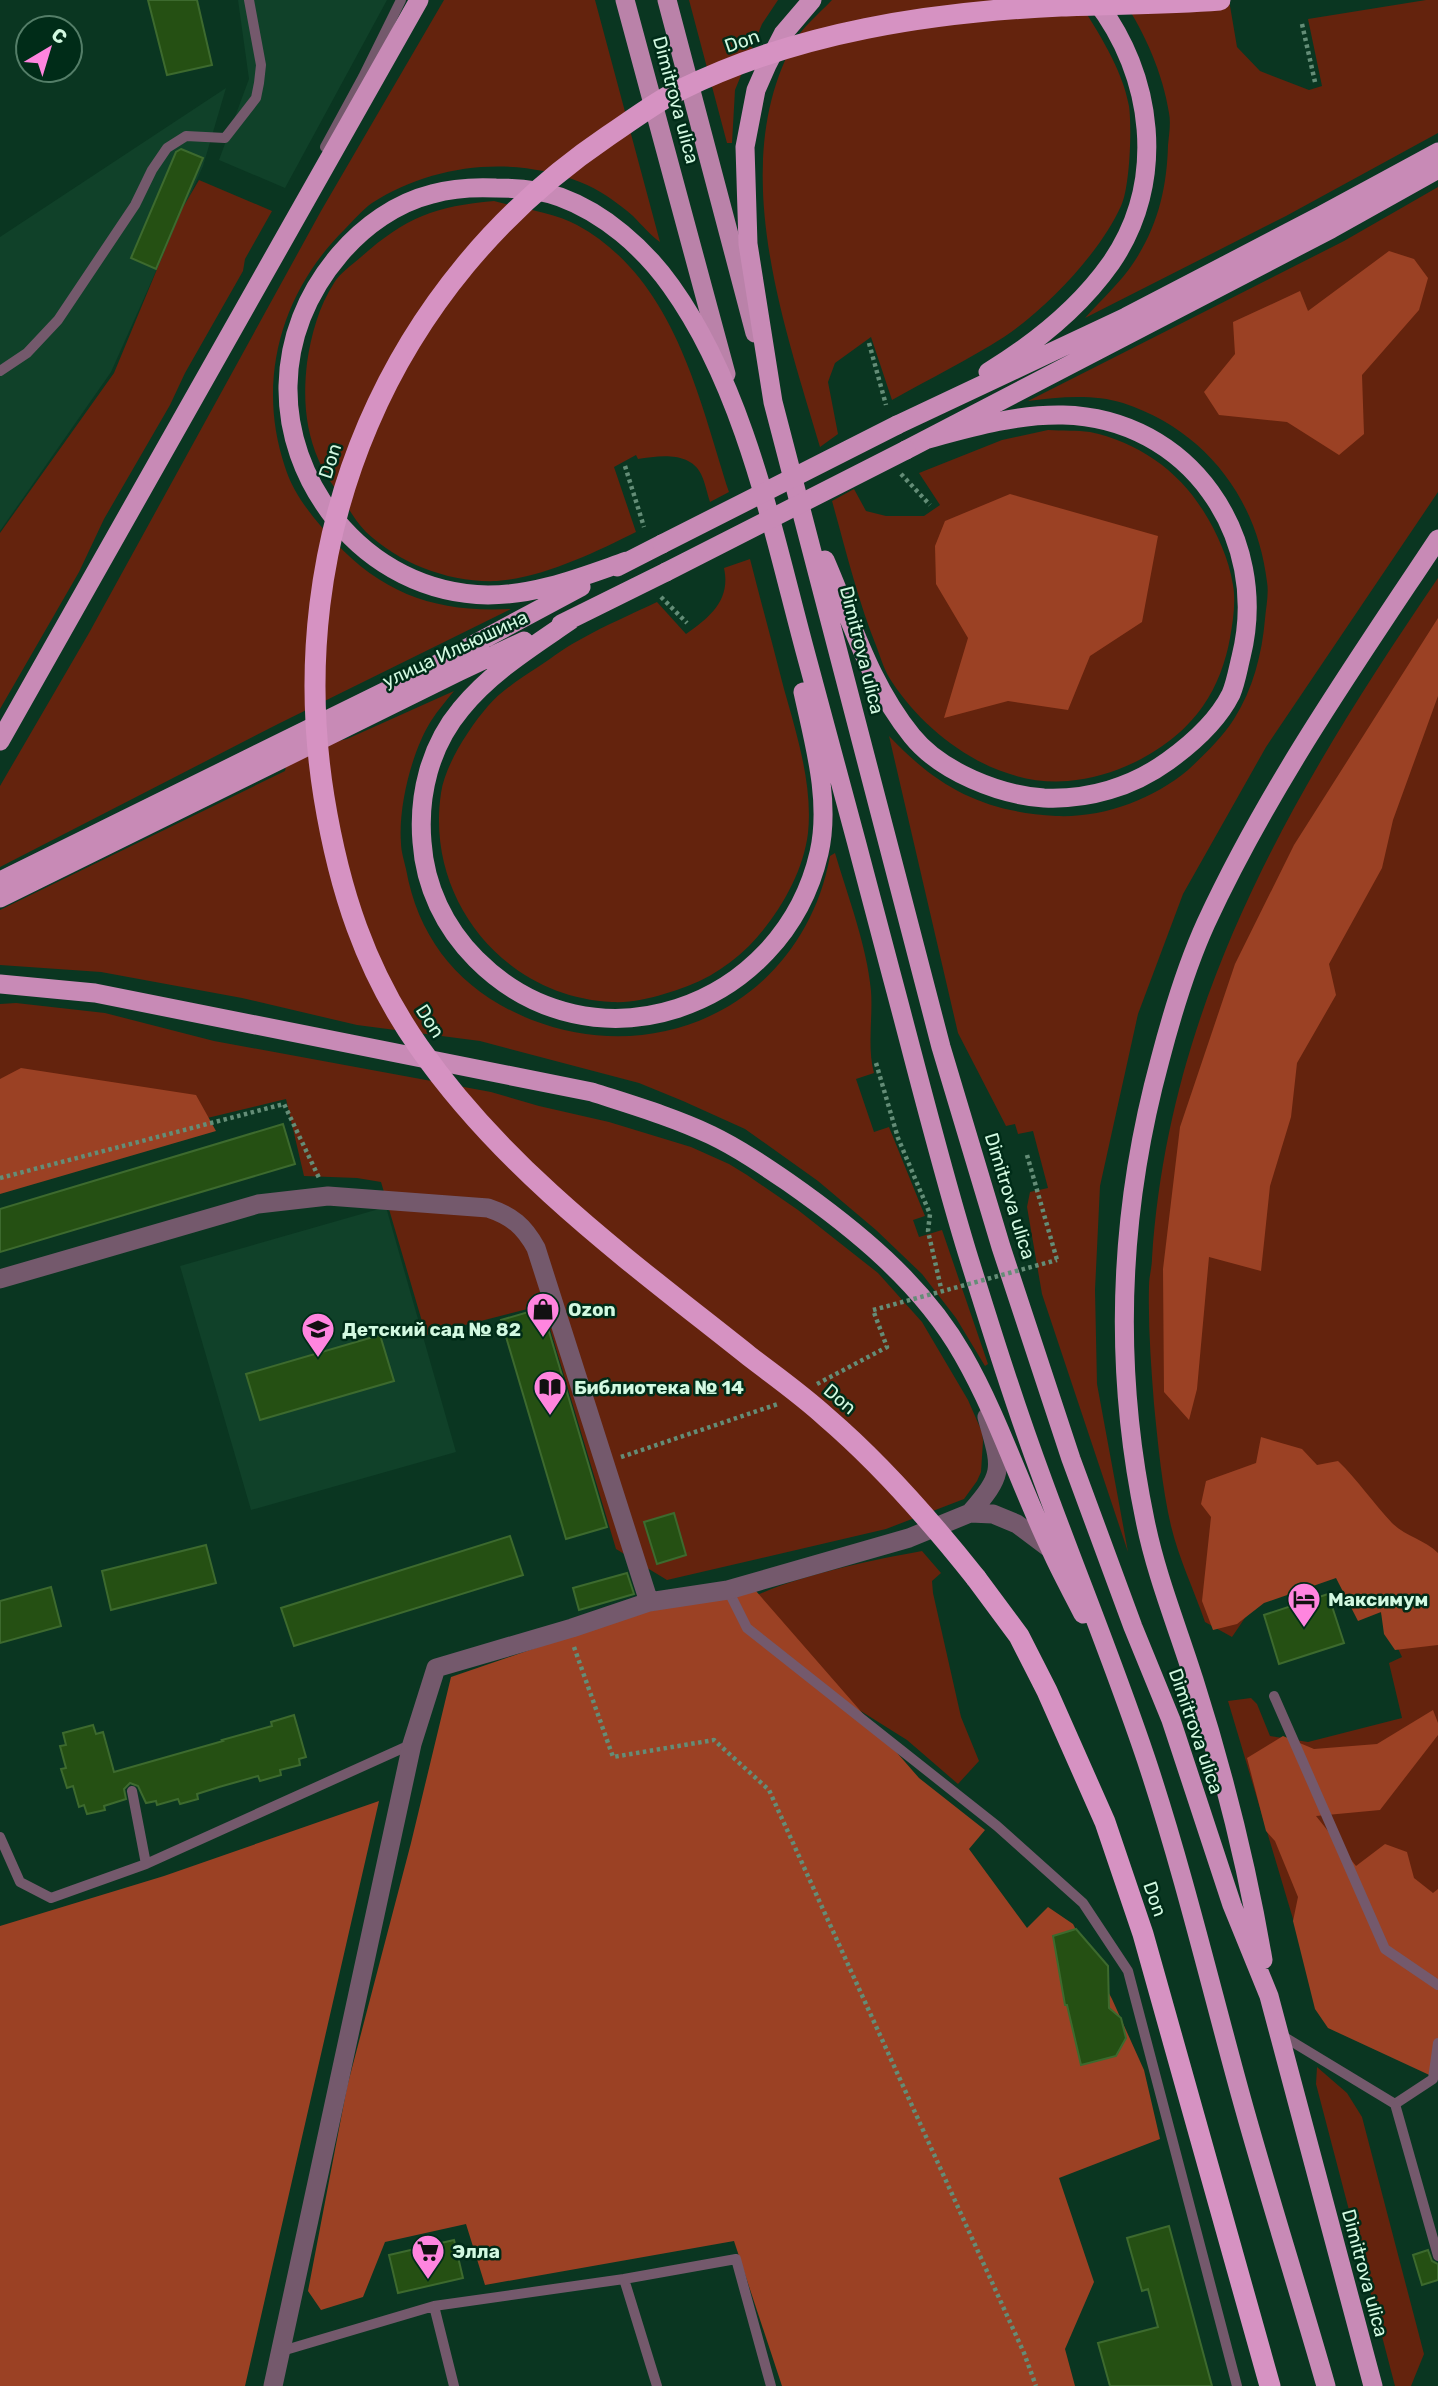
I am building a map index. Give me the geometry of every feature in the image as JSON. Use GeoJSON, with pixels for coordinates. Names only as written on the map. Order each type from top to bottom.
{"type":"FeatureCollection","features":[{"type":"Feature","properties":{"kind":"highway"},"geometry":{"type":"LineString","coordinates":[[0,741],[419,0]]}},
{"type":"Feature","properties":{"kind":"highway"},"geometry":{"type":"LineString","coordinates":[[773,402],[748,244],[745,147],[748,120],[766,65],[783,34],[812,0]]}},
{"type":"Feature","properties":{"kind":"highway"},"geometry":{"type":"LineString","coordinates":[[922,413],[1020,352],[1094,284],[1125,238],[1138,208],[1146,171],[1148,133],[1136,72],[1121,36],[1095,0]]}},
{"type":"Feature","properties":{"kind":"highway","name":"Don"},"geometry":{"type":"LineString","coordinates":[[1220,0],[1059,6],[929,17],[793,47],[737,65],[676,92],[577,157],[522,202],[450,285],[388,378],[362,437],[330,541],[320,592],[315,648],[318,749],[331,839],[352,920],[367,958],[415,1042],[469,1113],[525,1172],[613,1247],[821,1412],[861,1448],[930,1521],[1018,1636],[1036,1669],[1105,1822],[1143,1934],[1270,2386]]}},
{"type":"Feature","properties":{"kind":"highway"},"geometry":{"type":"LineString","coordinates":[[922,413],[1126,317],[1438,152]]}},
{"type":"Feature","properties":{"kind":"highway"},"geometry":{"type":"LineString","coordinates":[[928,439],[1331,229],[1438,169]]}},
{"type":"Feature","properties":{"kind":"highway"},"geometry":{"type":"LineString","coordinates":[[627,561],[556,586],[519,594],[461,593],[408,579],[353,541],[317,496],[305,473],[294,440],[288,406],[288,374],[293,344],[302,311],[323,274],[368,227],[388,213],[427,195],[461,188],[507,187],[557,195],[600,218],[647,257],[671,286],[699,333],[735,407]]}},
{"type":"Feature","properties":{"kind":"highway","name":"Dimitrova ulica"},"geometry":{"type":"LineString","coordinates":[[773,402],[937,1033],[1001,1247],[1071,1459],[1171,1720],[1232,1905],[1269,1996],[1373,2386]]}},
{"type":"Feature","properties":{"kind":"highway","name":"Dimitrova ulica"},"geometry":{"type":"LineString","coordinates":[[735,407],[768,515],[918,1079],[967,1250],[1043,1481],[1149,1768],[1325,2386]]}},
{"type":"Feature","properties":{"kind":"highway","name":"улица Ильюшина"},"geometry":{"type":"LineString","coordinates":[[0,881],[463,652],[627,561],[922,413]]}},
{"type":"Feature","properties":{"kind":"highway"},"geometry":{"type":"LineString","coordinates":[[800,501],[834,580],[859,648],[889,706],[915,739],[958,771],[981,784],[1007,793],[1027,797],[1076,797],[1129,784],[1157,769],[1192,744],[1219,713],[1231,693],[1245,643],[1248,618],[1248,595],[1241,553],[1222,509],[1198,476],[1182,459],[1143,433],[1086,417],[1030,416],[988,423],[928,439]]}},
{"type":"Feature","properties":{"kind":"highway","name":"улица Ильюшина"},"geometry":{"type":"LineString","coordinates":[[0,898],[458,672],[571,620],[928,439]]}},
{"type":"Feature","properties":{"kind":"highway"},"geometry":{"type":"LineString","coordinates":[[571,620],[485,682],[459,711],[444,735],[422,795],[420,824],[427,875],[438,906],[464,946],[498,979],[517,992],[540,1004],[585,1017],[610,1019],[651,1015],[694,1003],[719,992],[761,960],[794,916],[819,852],[822,823],[818,764],[768,515]]}},
{"type":"Feature","properties":{"kind":"highway"},"geometry":{"type":"LineString","coordinates":[[1269,1996],[1253,1899],[1194,1679],[1158,1578],[1135,1467],[1125,1385],[1126,1243],[1148,1106],[1170,1022],[1210,915],[1308,734],[1438,539]]}},
{"type":"Feature","properties":{"kind":"highway"},"geometry":{"type":"LineString","coordinates":[[0,984],[95,993],[592,1092],[665,1115],[713,1136],[761,1163],[831,1212],[867,1242],[915,1289],[962,1352],[1049,1548],[1117,1679]]}},
{"type":"Feature","properties":{"kind":"main road","name":"Dimitrova ulica"},"geometry":{"type":"LineString","coordinates":[[625,0],[735,407]]}},
{"type":"Feature","properties":{"kind":"main road","name":"Dimitrova ulica"},"geometry":{"type":"LineString","coordinates":[[667,0],[773,402]]}},
{"type":"Feature","properties":{"kind":"street"},"geometry":{"type":"LineString","coordinates":[[0,1279],[258,1204],[328,1196],[488,1208],[509,1215],[526,1230],[536,1248],[649,1602]]}},
{"type":"Feature","properties":{"kind":"street"},"geometry":{"type":"LineString","coordinates":[[970,1513],[991,1489],[999,1469],[977,1381]]}},
{"type":"Feature","properties":{"kind":"street"},"geometry":{"type":"LineString","coordinates":[[273,2386],[412,1744],[436,1668],[649,1602],[728,1590],[909,1538],[970,1513],[993,1514],[1017,1524],[1049,1548]]}},
{"type":"Feature","properties":{"kind":"lane"},"geometry":{"type":"LineString","coordinates":[[0,371],[27,353],[58,320],[135,205],[152,170],[167,148],[186,135],[225,138],[256,98],[261,65],[249,0]]}},
{"type":"Feature","properties":{"kind":"lane"},"geometry":{"type":"LineString","coordinates":[[269,264],[317,162],[401,0]]}},
{"type":"Feature","properties":{"kind":"lane"},"geometry":{"type":"LineString","coordinates":[[728,1590],[747,1628],[997,1826],[1083,1903],[1128,1971],[1237,2386]]}},
{"type":"Feature","properties":{"kind":"lane"},"geometry":{"type":"LineString","coordinates":[[1275,1696],[1385,1949],[1438,1985]]}},
{"type":"Feature","properties":{"kind":"lane"},"geometry":{"type":"LineString","coordinates":[[0,1837],[20,1882],[51,1898],[146,1864],[412,1744]]}},
{"type":"Feature","properties":{"kind":"lane"},"geometry":{"type":"LineString","coordinates":[[132,1790],[146,1864]]}},
{"type":"Feature","properties":{"kind":"lane"},"geometry":{"type":"LineString","coordinates":[[1277,2033],[1395,2104],[1438,2256]]}},
{"type":"Feature","properties":{"kind":"lane"},"geometry":{"type":"LineString","coordinates":[[1395,2104],[1433,2079],[1438,2043]]}},
{"type":"Feature","properties":{"kind":"lane"},"geometry":{"type":"LineString","coordinates":[[282,2351],[434,2306],[624,2279],[736,2259],[771,2386]]}},
{"type":"Feature","properties":{"kind":"lane"},"geometry":{"type":"LineString","coordinates":[[624,2279],[657,2386]]}},
{"type":"Feature","properties":{"kind":"lane"},"geometry":{"type":"LineString","coordinates":[[434,2306],[454,2386]]}},
{"type":"Feature","properties":{"kind":"path"},"geometry":{"type":"LineString","coordinates":[[1302,24],[1315,82]]}},
{"type":"Feature","properties":{"kind":"path"},"geometry":{"type":"LineString","coordinates":[[869,343],[886,405]]}},
{"type":"Feature","properties":{"kind":"path"},"geometry":{"type":"LineString","coordinates":[[625,466],[644,527]]}},
{"type":"Feature","properties":{"kind":"path"},"geometry":{"type":"LineString","coordinates":[[901,474],[930,505]]}},
{"type":"Feature","properties":{"kind":"path"},"geometry":{"type":"LineString","coordinates":[[661,597],[687,623]]}},
{"type":"Feature","properties":{"kind":"path"},"geometry":{"type":"LineString","coordinates":[[876,1063],[898,1138],[930,1214],[928,1231],[942,1292]]}},
{"type":"Feature","properties":{"kind":"path"},"geometry":{"type":"LineString","coordinates":[[0,1178],[284,1104],[328,1196]]}},
{"type":"Feature","properties":{"kind":"path"},"geometry":{"type":"LineString","coordinates":[[816,1384],[887,1348],[873,1310],[1057,1260],[1027,1155]]}},
{"type":"Feature","properties":{"kind":"path"},"geometry":{"type":"LineString","coordinates":[[604,1462],[781,1403]]}},
{"type":"Feature","properties":{"kind":"path"},"geometry":{"type":"LineString","coordinates":[[574,1647],[613,1757],[714,1740],[769,1790],[1018,2340],[1036,2386]]}},
{"type":"Feature","properties":{"kind":"shaded area"},"geometry":{"type":"Polygon","coordinates":[[[238,0],[387,0],[285,188],[219,160],[249,79],[238,0]]]}},
{"type":"Feature","properties":{"kind":"shaded area"},"geometry":{"type":"Polygon","coordinates":[[[444,0],[595,0],[660,242],[608,197],[587,185],[554,174],[500,166],[447,172],[421,179],[396,190],[365,209],[323,254],[305,281],[290,309],[280,339],[274,371],[273,402],[277,435],[285,467],[294,488],[320,525],[354,560],[393,588],[414,597],[460,608],[511,609],[278,724],[0,867],[0,786],[89,633],[321,211],[444,0]]]}},
{"type":"Feature","properties":{"kind":"shaded area"},"geometry":{"type":"Polygon","coordinates":[[[689,0],[778,0],[762,24],[735,90],[732,143],[727,143],[689,0]]]}},
{"type":"Feature","properties":{"kind":"shaded area"},"geometry":{"type":"Polygon","coordinates":[[[832,0],[1078,0],[1121,78],[1129,106],[1130,142],[1128,172],[1121,206],[1086,261],[1054,296],[1004,337],[892,400],[871,337],[835,363],[828,382],[838,434],[820,447],[791,349],[768,246],[763,193],[764,142],[774,92],[793,44],[806,26],[832,0]]]}},
{"type":"Feature","properties":{"kind":"shaded area"},"geometry":{"type":"Polygon","coordinates":[[[1123,0],[1229,0],[1237,47],[1260,71],[1309,90],[1322,86],[1308,19],[1438,0],[1438,133],[1286,216],[1085,318],[1123,277],[1142,248],[1160,206],[1166,176],[1170,117],[1166,98],[1152,54],[1123,0]]]}},
{"type":"Feature","properties":{"kind":"shaded area"},"geometry":{"type":"Polygon","coordinates":[[[226,88],[203,166],[111,372],[0,531],[0,237],[226,88]]]}},
{"type":"Feature","properties":{"kind":"shaded area"},"geometry":{"type":"Polygon","coordinates":[[[199,180],[272,211],[245,259],[243,271],[185,373],[170,405],[104,519],[79,572],[0,709],[0,533],[114,373],[182,209],[199,180]]]}},
{"type":"Feature","properties":{"kind":"shaded area"},"geometry":{"type":"Polygon","coordinates":[[[1438,187],[1438,492],[1266,747],[1183,894],[1138,1014],[1100,1186],[1095,1290],[1097,1384],[1128,1552],[1042,1294],[1027,1207],[1030,1192],[1048,1188],[1033,1131],[1018,1134],[1015,1124],[1006,1126],[958,1033],[889,736],[926,770],[964,794],[1006,809],[1056,816],[1091,814],[1143,798],[1174,781],[1207,752],[1241,708],[1256,671],[1264,632],[1267,582],[1252,522],[1239,496],[1222,471],[1202,449],[1152,415],[1123,403],[1100,398],[1028,401],[1344,241],[1438,187]]]}},
{"type":"Feature","properties":{"kind":"shaded area"},"geometry":{"type":"Polygon","coordinates":[[[494,201],[548,214],[577,225],[610,248],[637,275],[660,307],[678,342],[706,417],[729,492],[710,502],[701,474],[689,462],[673,457],[638,459],[636,455],[614,467],[636,532],[586,556],[532,575],[479,581],[444,575],[410,562],[379,543],[363,529],[331,482],[314,449],[306,413],[305,388],[316,321],[324,301],[343,272],[407,223],[455,206],[494,201]]]}},
{"type":"Feature","properties":{"kind":"shaded area"},"geometry":{"type":"Polygon","coordinates":[[[1389,251],[1414,259],[1428,278],[1419,310],[1362,375],[1364,434],[1339,455],[1287,422],[1219,415],[1204,392],[1235,354],[1233,322],[1300,291],[1308,311],[1389,251]]]}},
{"type":"Feature","properties":{"kind":"shaded area"},"geometry":{"type":"Polygon","coordinates":[[[1048,430],[1085,431],[1108,437],[1141,451],[1170,471],[1204,512],[1222,547],[1234,591],[1232,625],[1223,664],[1217,682],[1191,721],[1161,747],[1125,767],[1106,774],[1068,781],[1042,781],[991,767],[945,740],[907,703],[890,678],[870,630],[832,501],[854,489],[866,511],[886,516],[924,516],[940,505],[919,473],[1002,440],[1048,430]]]}},
{"type":"Feature","properties":{"kind":"shaded area"},"geometry":{"type":"Polygon","coordinates":[[[1010,494],[1158,536],[1142,622],[1090,656],[1068,710],[1008,701],[944,718],[968,638],[936,584],[935,546],[945,521],[1010,494]]]}},
{"type":"Feature","properties":{"kind":"shaded area"},"geometry":{"type":"Polygon","coordinates":[[[750,559],[799,742],[806,779],[808,833],[801,864],[788,894],[760,934],[740,955],[710,976],[676,990],[651,998],[612,1002],[573,996],[538,982],[507,962],[480,936],[460,905],[446,870],[439,832],[441,793],[447,771],[459,747],[493,700],[560,652],[601,629],[657,602],[686,634],[717,607],[724,589],[724,568],[750,559]]]}},
{"type":"Feature","properties":{"kind":"shaded area"},"geometry":{"type":"Polygon","coordinates":[[[1438,578],[1438,2038],[1316,1996],[1228,1701],[1251,1698],[1257,1704],[1270,1736],[1308,1742],[1402,1718],[1389,1663],[1402,1657],[1375,1601],[1338,1572],[1255,1603],[1232,1637],[1205,1622],[1178,1550],[1165,1496],[1154,1404],[1149,1279],[1163,1163],[1184,1072],[1212,984],[1248,900],[1289,817],[1335,736],[1438,578]]]}},
{"type":"Feature","properties":{"kind":"shaded area"},"geometry":{"type":"Polygon","coordinates":[[[1438,618],[1438,696],[1393,820],[1382,868],[1329,964],[1336,995],[1297,1063],[1291,1117],[1270,1186],[1261,1271],[1209,1257],[1197,1389],[1189,1420],[1164,1392],[1163,1269],[1180,1127],[1235,964],[1294,845],[1438,618]]]}},
{"type":"Feature","properties":{"kind":"shaded area"},"geometry":{"type":"Polygon","coordinates":[[[454,691],[424,733],[412,763],[404,796],[401,846],[412,895],[433,942],[465,980],[507,1009],[532,1020],[582,1033],[631,1036],[678,1028],[721,1010],[759,984],[791,949],[815,906],[830,856],[835,853],[861,939],[871,991],[871,1053],[874,1073],[856,1079],[874,1132],[889,1127],[925,1216],[913,1220],[919,1237],[942,1230],[988,1364],[985,1366],[956,1318],[922,1274],[876,1230],[818,1181],[745,1129],[639,1083],[480,1041],[357,1025],[242,998],[101,972],[0,965],[0,910],[285,771],[289,753],[347,739],[454,691]]]}},
{"type":"Feature","properties":{"kind":"shaded area"},"geometry":{"type":"Polygon","coordinates":[[[16,1003],[105,1013],[214,1041],[491,1092],[609,1122],[691,1147],[729,1164],[798,1210],[878,1273],[922,1322],[968,1400],[982,1432],[981,1472],[977,1481],[964,1499],[886,1529],[667,1580],[616,1549],[543,1305],[426,1335],[381,1182],[357,1178],[304,1176],[286,1099],[0,1168],[0,1004],[16,1003]]]}},
{"type":"Feature","properties":{"kind":"shaded area"},"geometry":{"type":"Polygon","coordinates":[[[21,1068],[196,1095],[216,1131],[0,1194],[0,1079],[21,1068]]]}},
{"type":"Feature","properties":{"kind":"shaded area","name":"Детский сад № 82"},"geometry":{"type":"Polygon","coordinates":[[[386,1207],[456,1452],[251,1510],[180,1266],[386,1207]]]}},
{"type":"Feature","properties":{"kind":"shaded area"},"geometry":{"type":"Polygon","coordinates":[[[1261,1437],[1302,1449],[1317,1465],[1338,1461],[1392,1523],[1438,1553],[1438,1645],[1395,1650],[1384,1634],[1381,1612],[1358,1621],[1336,1578],[1264,1603],[1237,1624],[1213,1630],[1202,1601],[1211,1517],[1201,1504],[1206,1481],[1256,1463],[1261,1437]]]}},
{"type":"Feature","properties":{"kind":"shaded area"},"geometry":{"type":"Polygon","coordinates":[[[922,1551],[941,1573],[932,1581],[933,1593],[961,1717],[979,1761],[958,1784],[907,1740],[848,1703],[753,1597],[814,1575],[922,1551]]]}},
{"type":"Feature","properties":{"kind":"shaded area"},"geometry":{"type":"Polygon","coordinates":[[[756,1591],[919,1778],[985,1830],[969,1849],[1027,1928],[1048,1907],[1073,1924],[1112,1999],[1144,2070],[1160,2139],[1059,2178],[1094,2282],[1065,2349],[1075,2386],[782,2386],[734,2241],[485,2285],[466,2224],[385,2242],[363,2297],[321,2310],[308,2291],[347,2087],[451,1677],[634,1614],[756,1591]]]}},
{"type":"Feature","properties":{"kind":"shaded area"},"geometry":{"type":"Polygon","coordinates":[[[1433,1710],[1438,1723],[1438,1735],[1380,1810],[1316,1816],[1356,1866],[1385,1844],[1407,1852],[1414,1878],[1433,1893],[1438,1889],[1438,2079],[1328,2028],[1315,2009],[1293,1921],[1298,1897],[1275,1841],[1266,1831],[1247,1758],[1283,1736],[1314,1749],[1377,1744],[1433,1710]]]}},
{"type":"Feature","properties":{"kind":"shaded area"},"geometry":{"type":"Polygon","coordinates":[[[379,1801],[245,2386],[0,2386],[0,1926],[164,1876],[379,1801]]]}},
{"type":"Feature","properties":{"kind":"shaded area"},"geometry":{"type":"Polygon","coordinates":[[[1317,2067],[1347,2093],[1362,2117],[1424,2354],[1411,2386],[1395,2386],[1316,2084],[1317,2067]]]}},
{"type":"Feature","properties":{"kind":"building"},"geometry":{"type":"Polygon","coordinates":[[[148,0],[197,0],[212,65],[167,75],[148,0]]]}},
{"type":"Feature","properties":{"kind":"building"},"geometry":{"type":"Polygon","coordinates":[[[181,149],[203,158],[156,269],[131,258],[176,152],[181,149]]]}},
{"type":"Feature","properties":{"kind":"building"},"geometry":{"type":"Polygon","coordinates":[[[283,1124],[295,1164],[0,1252],[0,1209],[283,1124]]]}},
{"type":"Feature","properties":{"kind":"building"},"geometry":{"type":"Polygon","coordinates":[[[542,1308],[607,1527],[566,1539],[501,1320],[542,1308]]]}},
{"type":"Feature","properties":{"kind":"building"},"geometry":{"type":"Polygon","coordinates":[[[380,1335],[394,1381],[260,1420],[246,1374],[380,1335]]]}},
{"type":"Feature","properties":{"kind":"building"},"geometry":{"type":"Polygon","coordinates":[[[674,1513],[686,1555],[657,1564],[644,1522],[674,1513]]]}},
{"type":"Feature","properties":{"kind":"building"},"geometry":{"type":"Polygon","coordinates":[[[510,1536],[523,1575],[294,1646],[281,1608],[510,1536]]]}},
{"type":"Feature","properties":{"kind":"building"},"geometry":{"type":"Polygon","coordinates":[[[206,1545],[216,1583],[111,1610],[102,1571],[206,1545]]]}},
{"type":"Feature","properties":{"kind":"building"},"geometry":{"type":"Polygon","coordinates":[[[627,1573],[634,1594],[579,1610],[573,1588],[627,1573]]]}},
{"type":"Feature","properties":{"kind":"building"},"geometry":{"type":"Polygon","coordinates":[[[51,1587],[61,1626],[0,1643],[0,1601],[51,1587]]]}},
{"type":"Feature","properties":{"kind":"building","name":"Максимум"},"geometry":{"type":"Polygon","coordinates":[[[1328,1594],[1344,1643],[1279,1664],[1264,1615],[1328,1594]]]}},
{"type":"Feature","properties":{"kind":"building"},"geometry":{"type":"Polygon","coordinates":[[[294,1715],[306,1757],[299,1759],[300,1765],[280,1770],[281,1775],[260,1781],[258,1776],[197,1794],[198,1799],[180,1804],[178,1799],[157,1805],[156,1801],[146,1803],[138,1786],[130,1783],[124,1789],[126,1799],[104,1806],[105,1810],[87,1814],[84,1805],[79,1807],[73,1786],[67,1788],[61,1769],[66,1768],[60,1746],[66,1745],[63,1733],[93,1725],[96,1734],[103,1732],[114,1772],[272,1726],[271,1722],[294,1715]]]}},
{"type":"Feature","properties":{"kind":"building"},"geometry":{"type":"Polygon","coordinates":[[[1076,1929],[1108,1966],[1109,2008],[1121,2018],[1126,2038],[1116,2056],[1081,2065],[1065,2005],[1053,1936],[1076,1929]]]}},
{"type":"Feature","properties":{"kind":"building"},"geometry":{"type":"Polygon","coordinates":[[[1169,2226],[1212,2386],[1110,2386],[1098,2343],[1158,2327],[1148,2289],[1142,2291],[1127,2238],[1169,2226]]]}},
{"type":"Feature","properties":{"kind":"building"},"geometry":{"type":"Polygon","coordinates":[[[454,2240],[463,2278],[398,2293],[389,2255],[454,2240]]]}},
{"type":"Feature","properties":{"kind":"building"},"geometry":{"type":"Polygon","coordinates":[[[1428,2250],[1432,2261],[1438,2264],[1438,2280],[1422,2285],[1413,2255],[1428,2250]]]}},
{"type":"Feature","properties":{"kind":"place","name":"Ozon"},"geometry":{"type":"Point","coordinates":[543,1339]}},
{"type":"Feature","properties":{"kind":"place","name":"Детский сад № 82"},"geometry":{"type":"Point","coordinates":[318,1359]}},
{"type":"Feature","properties":{"kind":"place","name":"Библиотека № 14"},"geometry":{"type":"Point","coordinates":[550,1417]}},
{"type":"Feature","properties":{"kind":"place","name":"Максимум"},"geometry":{"type":"Point","coordinates":[1304,1629]}},
{"type":"Feature","properties":{"kind":"place","name":"Элла"},"geometry":{"type":"Point","coordinates":[428,2281]}}]}
